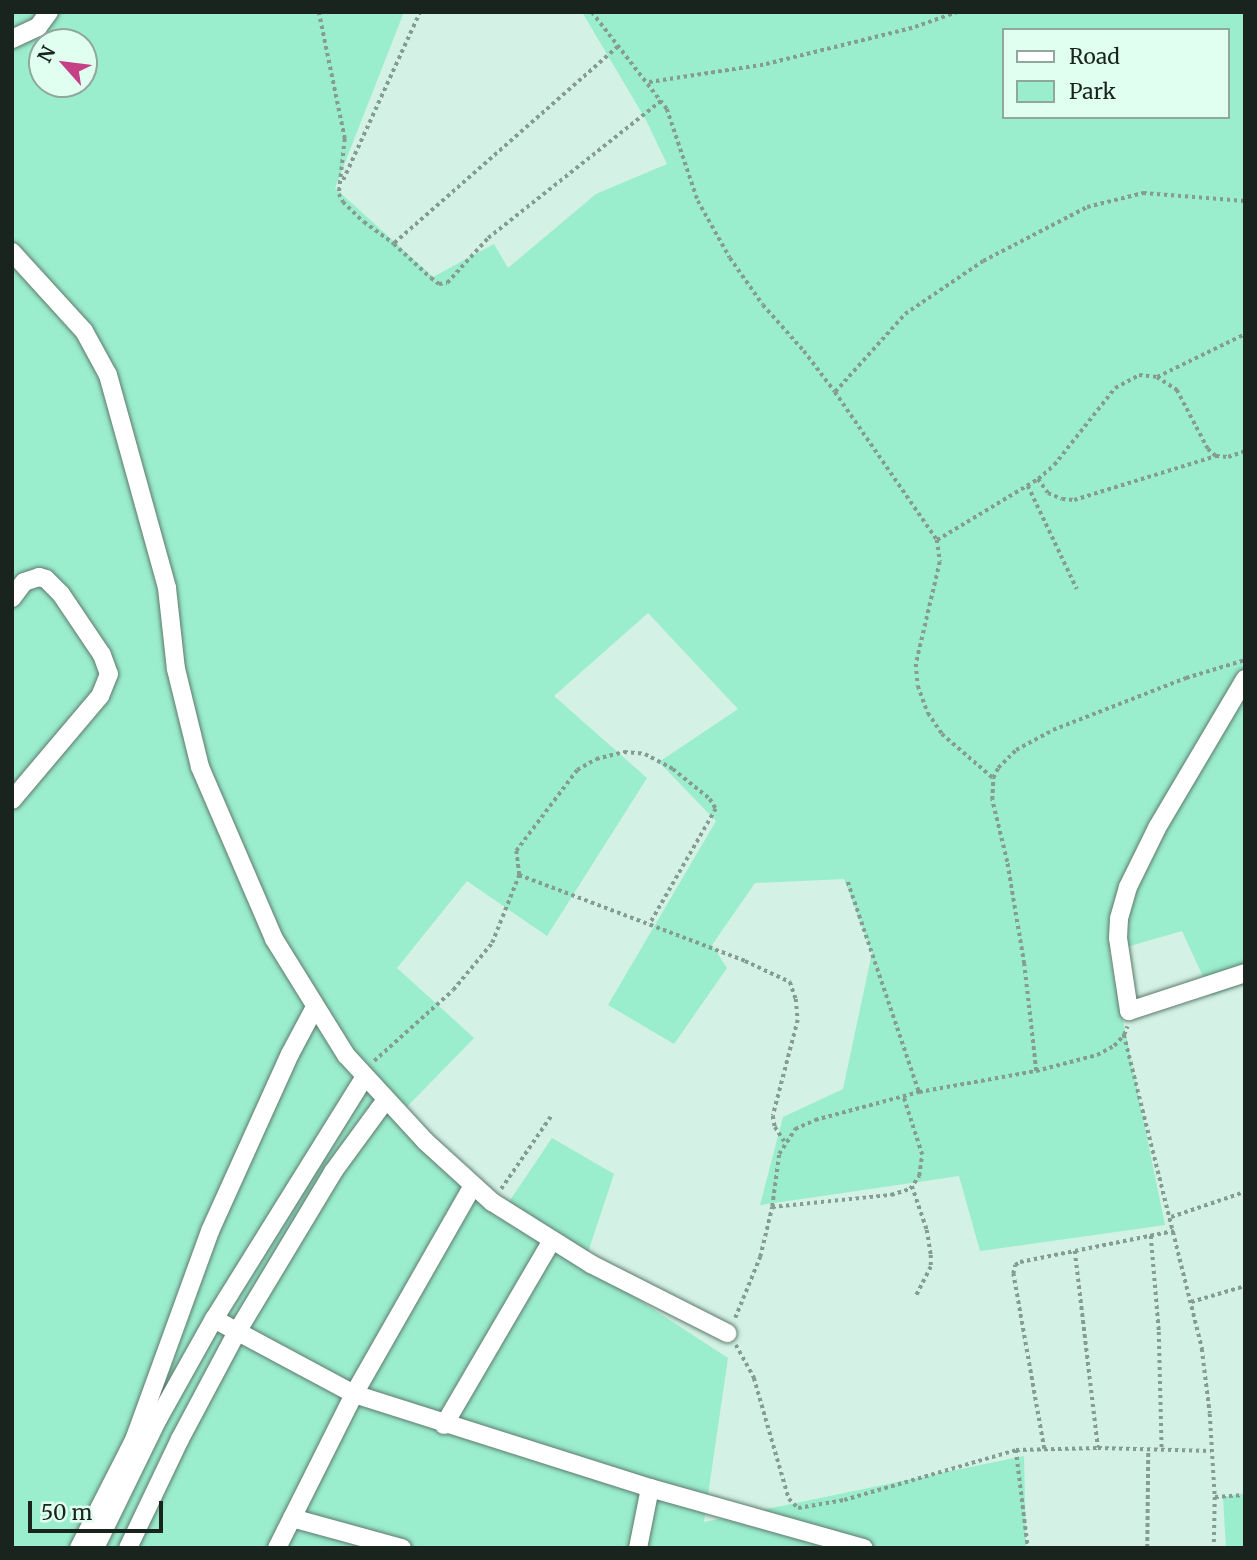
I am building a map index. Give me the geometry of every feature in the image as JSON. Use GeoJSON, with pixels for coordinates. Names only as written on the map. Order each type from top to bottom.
{"type":"FeatureCollection","features":[{"type":"Feature","properties":{"kind":"street"},"geometry":{"type":"LineString","coordinates":[[12,39],[38,27],[49,12]]}},
{"type":"Feature","properties":{"kind":"street"},"geometry":{"type":"LineString","coordinates":[[12,252],[84,331],[108,375],[164,577],[176,669],[200,767],[274,939],[315,1007],[362,1076],[472,1188],[591,1264],[727,1333]]}},
{"type":"Feature","properties":{"kind":"street"},"geometry":{"type":"LineString","coordinates":[[12,598],[24,582],[39,577],[46,579],[61,594],[102,655],[109,674],[100,696],[12,800]]}},
{"type":"Feature","properties":{"kind":"street"},"geometry":{"type":"LineString","coordinates":[[1245,679],[1157,828],[1128,887],[1119,919],[1118,938],[1129,1011],[1245,973]]}},
{"type":"Feature","properties":{"kind":"street"},"geometry":{"type":"LineString","coordinates":[[79,1548],[134,1440],[210,1231],[290,1054],[315,1007]]}},
{"type":"Feature","properties":{"kind":"street"},"geometry":{"type":"LineString","coordinates":[[95,1548],[158,1419],[214,1319],[362,1076]]}},
{"type":"Feature","properties":{"kind":"street"},"geometry":{"type":"LineString","coordinates":[[128,1548],[180,1439],[237,1332],[333,1172],[386,1101]]}},
{"type":"Feature","properties":{"kind":"street"},"geometry":{"type":"LineString","coordinates":[[277,1548],[354,1394],[472,1188]]}},
{"type":"Feature","properties":{"kind":"street"},"geometry":{"type":"LineString","coordinates":[[444,1425],[552,1240]]}},
{"type":"Feature","properties":{"kind":"street"},"geometry":{"type":"LineString","coordinates":[[214,1319],[354,1394],[444,1425],[650,1488],[864,1548]]}},
{"type":"Feature","properties":{"kind":"street"},"geometry":{"type":"LineString","coordinates":[[638,1548],[650,1488]]}},
{"type":"Feature","properties":{"kind":"street"},"geometry":{"type":"LineString","coordinates":[[292,1518],[402,1548]]}},
{"type":"Feature","properties":{"kind":"path"},"geometry":{"type":"LineString","coordinates":[[319,12],[345,139],[340,188],[343,202],[439,284],[447,284],[488,238],[662,100]]}},
{"type":"Feature","properties":{"kind":"path"},"geometry":{"type":"LineString","coordinates":[[340,188],[420,12]]}},
{"type":"Feature","properties":{"kind":"path"},"geometry":{"type":"LineString","coordinates":[[592,12],[662,100],[711,228],[763,305],[804,351],[835,392],[937,540],[940,562],[916,664],[918,686],[928,713],[942,734],[993,778]]}},
{"type":"Feature","properties":{"kind":"path"},"geometry":{"type":"LineString","coordinates":[[649,82],[766,64],[915,27],[957,12]]}},
{"type":"Feature","properties":{"kind":"path"},"geometry":{"type":"LineString","coordinates":[[394,244],[618,47]]}},
{"type":"Feature","properties":{"kind":"path"},"geometry":{"type":"LineString","coordinates":[[835,392],[905,314],[982,261],[1075,212],[1105,201],[1143,193],[1245,201]]}},
{"type":"Feature","properties":{"kind":"path"},"geometry":{"type":"LineString","coordinates":[[1157,377],[1245,334]]}},
{"type":"Feature","properties":{"kind":"path"},"geometry":{"type":"LineString","coordinates":[[937,540],[1038,479],[1054,465],[1115,388],[1139,375],[1157,377],[1177,390],[1208,449],[1216,456]]}},
{"type":"Feature","properties":{"kind":"path"},"geometry":{"type":"LineString","coordinates":[[1038,479],[1048,493],[1062,499],[1074,500],[1216,456],[1245,451]]}},
{"type":"Feature","properties":{"kind":"path"},"geometry":{"type":"LineString","coordinates":[[1028,486],[1077,589]]}},
{"type":"Feature","properties":{"kind":"path"},"geometry":{"type":"LineString","coordinates":[[1037,1071],[1024,964],[1007,862],[992,800],[993,778],[1006,757],[1053,730],[1186,678],[1245,660]]}},
{"type":"Feature","properties":{"kind":"path"},"geometry":{"type":"LineString","coordinates":[[362,1076],[453,990],[479,961],[500,927],[519,874],[515,855],[521,842],[577,770],[596,759],[624,752],[645,754],[691,781],[710,799],[716,809],[650,924]]}},
{"type":"Feature","properties":{"kind":"path"},"geometry":{"type":"LineString","coordinates":[[519,874],[790,982],[796,999],[798,1020],[774,1116],[775,1127],[784,1141]]}},
{"type":"Feature","properties":{"kind":"path"},"geometry":{"type":"LineString","coordinates":[[848,882],[919,1092]]}},
{"type":"Feature","properties":{"kind":"path"},"geometry":{"type":"LineString","coordinates":[[1129,1011],[1124,1035],[1202,1349],[1210,1414],[1215,1497],[1214,1548]]}},
{"type":"Feature","properties":{"kind":"path"},"geometry":{"type":"LineString","coordinates":[[1124,1035],[1114,1046],[1097,1055],[1037,1071],[919,1092],[815,1120],[795,1129],[784,1141],[779,1154],[772,1207],[754,1278],[727,1333],[744,1354],[754,1378],[776,1461],[793,1506],[807,1508],[844,1500],[1016,1451],[1098,1448],[1211,1451]]}},
{"type":"Feature","properties":{"kind":"path"},"geometry":{"type":"LineString","coordinates":[[772,1207],[891,1195],[912,1186],[919,1176],[922,1155],[903,1096]]}},
{"type":"Feature","properties":{"kind":"path"},"geometry":{"type":"LineString","coordinates":[[492,1202],[551,1116]]}},
{"type":"Feature","properties":{"kind":"path"},"geometry":{"type":"LineString","coordinates":[[912,1186],[928,1230],[931,1255],[931,1267],[916,1297]]}},
{"type":"Feature","properties":{"kind":"path"},"geometry":{"type":"LineString","coordinates":[[1171,1217],[1245,1192]]}},
{"type":"Feature","properties":{"kind":"path"},"geometry":{"type":"LineString","coordinates":[[1044,1449],[1013,1269],[1020,1262],[1174,1231]]}},
{"type":"Feature","properties":{"kind":"path"},"geometry":{"type":"LineString","coordinates":[[1152,1236],[1159,1332],[1162,1451]]}},
{"type":"Feature","properties":{"kind":"path"},"geometry":{"type":"LineString","coordinates":[[1075,1251],[1098,1448]]}},
{"type":"Feature","properties":{"kind":"path"},"geometry":{"type":"LineString","coordinates":[[1191,1302],[1245,1286]]}},
{"type":"Feature","properties":{"kind":"path"},"geometry":{"type":"LineString","coordinates":[[1016,1451],[1028,1548]]}},
{"type":"Feature","properties":{"kind":"path"},"geometry":{"type":"LineString","coordinates":[[1147,1548],[1148,1451]]}},
{"type":"Feature","properties":{"kind":"path"},"geometry":{"type":"LineString","coordinates":[[1215,1497],[1245,1495]]}},
{"type":"Feature","properties":{"kind":"green space"},"geometry":{"type":"Polygon","coordinates":[[[12,12],[404,12],[335,188],[433,277],[494,244],[508,268],[596,194],[667,164],[646,120],[582,12],[1245,12],[1245,983],[1212,996],[1182,931],[1109,952],[1165,1225],[980,1251],[959,1176],[760,1205],[783,1117],[843,1089],[872,953],[844,879],[755,883],[712,945],[727,968],[674,1044],[608,1005],[716,821],[659,762],[738,709],[648,613],[554,696],[647,778],[547,936],[467,881],[397,968],[474,1038],[397,1117],[498,1218],[552,1138],[614,1174],[584,1264],[728,1358],[704,1522],[1024,1456],[1026,1548],[12,1548],[12,12]]]}},
{"type":"Feature","properties":{"kind":"green space"},"geometry":{"type":"Polygon","coordinates":[[[1245,1493],[1245,1548],[1226,1548],[1223,1497],[1245,1493]]]}}]}
